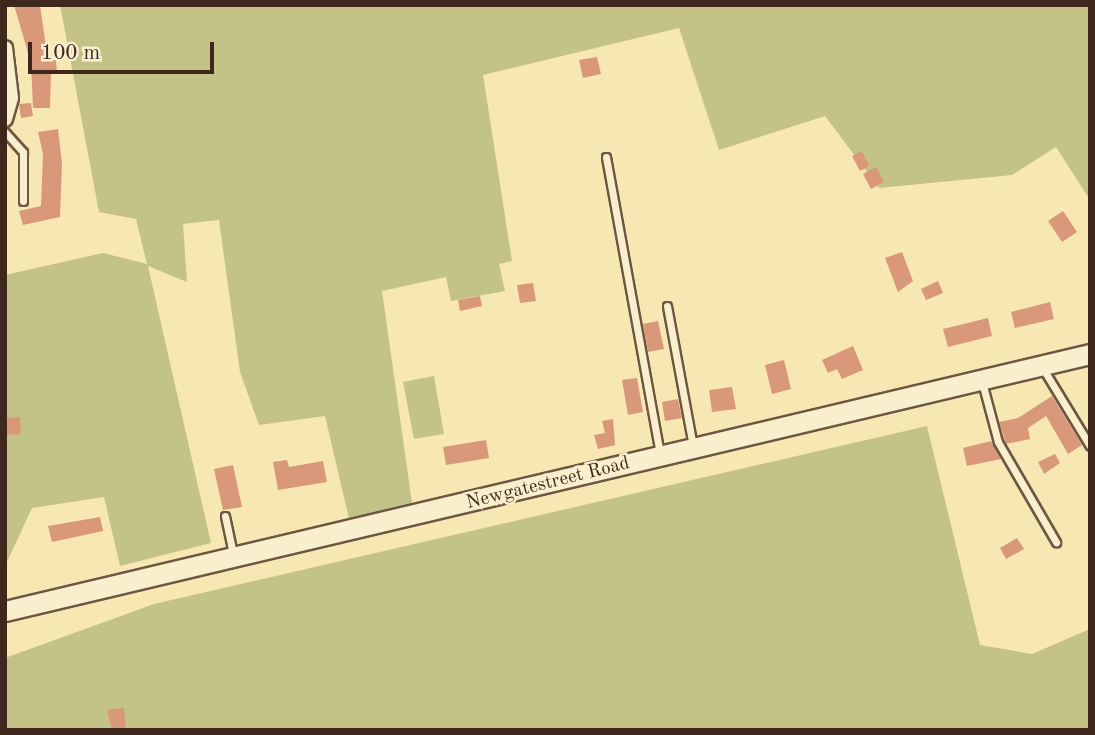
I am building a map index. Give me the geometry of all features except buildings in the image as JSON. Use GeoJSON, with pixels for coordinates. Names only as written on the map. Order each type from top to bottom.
{"type":"FeatureCollection","features":[{"type":"Feature","properties":{"kind":"street"},"geometry":{"type":"LineString","coordinates":[[5,48],[11,98],[5,119]]}},
{"type":"Feature","properties":{"kind":"street","name":"Newgatestreet Road"},"geometry":{"type":"LineString","coordinates":[[5,611],[982,382],[1090,354]]}},
{"type":"Feature","properties":{"kind":"lane"},"geometry":{"type":"LineString","coordinates":[[5,132],[23,152],[23,201]]}},
{"type":"Feature","properties":{"kind":"lane"},"geometry":{"type":"LineString","coordinates":[[606,156],[661,457]]}},
{"type":"Feature","properties":{"kind":"lane"},"geometry":{"type":"LineString","coordinates":[[667,306],[694,450]]}},
{"type":"Feature","properties":{"kind":"lane"},"geometry":{"type":"LineString","coordinates":[[1042,367],[1090,446]]}},
{"type":"Feature","properties":{"kind":"lane"},"geometry":{"type":"LineString","coordinates":[[982,382],[998,442],[1056,542]]}},
{"type":"Feature","properties":{"kind":"lane"},"geometry":{"type":"LineString","coordinates":[[225,516],[234,558]]}},
{"type":"Feature","properties":{"kind":"shaded area"},"geometry":{"type":"Polygon","coordinates":[[[60,5],[1090,5],[1090,200],[1056,147],[1012,175],[879,188],[825,116],[719,150],[679,28],[483,75],[512,261],[499,264],[505,291],[451,301],[446,277],[382,291],[412,503],[349,519],[325,416],[259,425],[240,372],[219,220],[183,224],[187,282],[148,266],[211,543],[120,566],[104,497],[32,508],[5,566],[5,275],[103,253],[147,264],[136,219],[99,212],[60,5]]]}},
{"type":"Feature","properties":{"kind":"shaded area"},"geometry":{"type":"Polygon","coordinates":[[[434,376],[444,434],[414,439],[403,382],[434,376]]]}},
{"type":"Feature","properties":{"kind":"shaded area"},"geometry":{"type":"Polygon","coordinates":[[[927,426],[980,645],[1032,654],[1090,629],[1090,730],[5,730],[5,658],[154,604],[927,426]]]}}]}
